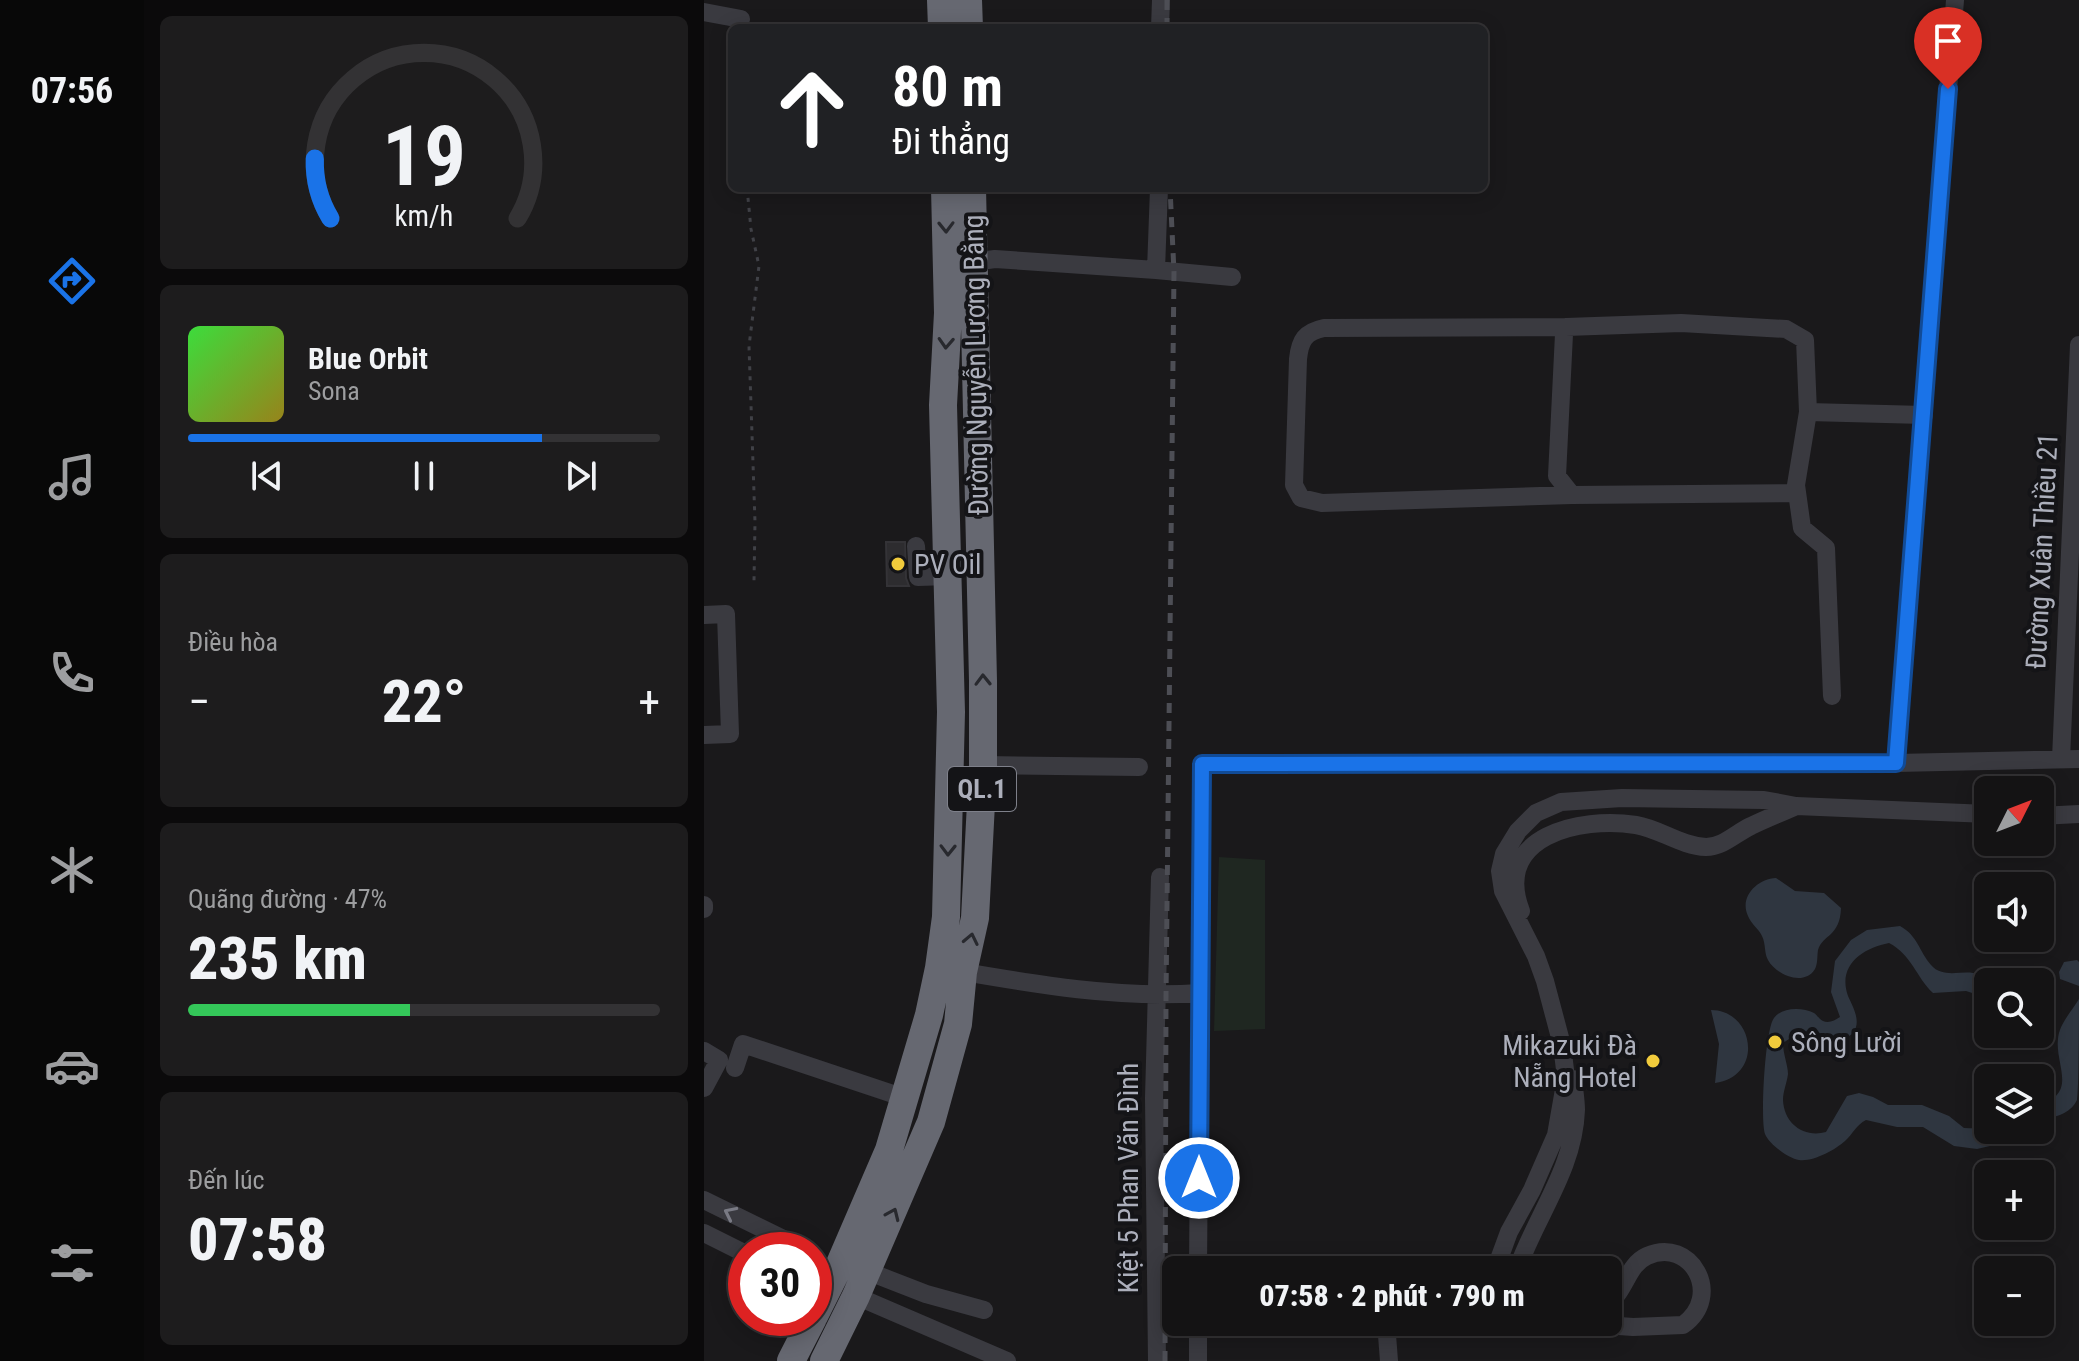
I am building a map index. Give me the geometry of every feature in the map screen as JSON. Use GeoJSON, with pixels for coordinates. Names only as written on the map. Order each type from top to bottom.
{"type":"FeatureCollection","features":[{"type":"Feature","properties":{"kind":"highway"},"geometry":{"type":"LineString","coordinates":[[941,0],[942,24]]}},
{"type":"Feature","properties":{"kind":"highway"},"geometry":{"type":"LineString","coordinates":[[968,0],[969,24]]}},
{"type":"Feature","properties":{"kind":"highway","name":"QL.1"},"geometry":{"type":"LineString","coordinates":[[946,192],[960,264]]}},
{"type":"Feature","properties":{"kind":"highway","name":"Đường Nguyễn Lương Bằng"},"geometry":{"type":"LineString","coordinates":[[824,1361],[862,1284],[931,1122],[958,1024],[946,917],[951,712],[943,405],[948,313],[960,264],[971,192]]}},
{"type":"Feature","properties":{"kind":"highway","name":"Đường Nguyễn Lương Bằng"},"geometry":{"type":"LineString","coordinates":[[832,1250],[889,1150],[919,1053],[975,918],[983,765],[960,264]]}},
{"type":"Feature","properties":{"kind":"highway","name":"Đường Nguyễn Lương Bằng"},"geometry":{"type":"LineString","coordinates":[[791,1361],[802,1336]]}},
{"type":"Feature","properties":{"kind":"street"},"geometry":{"type":"LineString","coordinates":[[1160,24],[1161,0]]}},
{"type":"Feature","properties":{"kind":"street"},"geometry":{"type":"LineString","coordinates":[[1896,763],[1955,0]]}},
{"type":"Feature","properties":{"kind":"street"},"geometry":{"type":"LineString","coordinates":[[704,12],[741,16]]}},
{"type":"Feature","properties":{"kind":"street"},"geometry":{"type":"LineString","coordinates":[[1156,270],[1159,192]]}},
{"type":"Feature","properties":{"kind":"street"},"geometry":{"type":"LineString","coordinates":[[960,264],[995,259],[1232,277]]}},
{"type":"Feature","properties":{"kind":"street"},"geometry":{"type":"LineString","coordinates":[[1797,493],[1572,495],[1322,503],[1301,498],[1294,485],[1301,341],[1306,335],[1324,328],[1681,323],[1786,329],[1805,340],[1808,412],[1796,485],[1802,528],[1826,548],[1832,696]]}},
{"type":"Feature","properties":{"kind":"street"},"geometry":{"type":"LineString","coordinates":[[1566,327],[1562,345],[1557,476],[1572,495]]}},
{"type":"Feature","properties":{"kind":"street","name":"Đường Xuân Thiều 21"},"geometry":{"type":"LineString","coordinates":[[2070,759],[2079,345]]}},
{"type":"Feature","properties":{"kind":"street"},"geometry":{"type":"LineString","coordinates":[[1808,412],[1924,415]]}},
{"type":"Feature","properties":{"kind":"street"},"geometry":{"type":"LineString","coordinates":[[916,546],[918,577],[949,576]]}},
{"type":"Feature","properties":{"kind":"street"},"geometry":{"type":"LineString","coordinates":[[704,615],[726,614],[730,734],[704,735]]}},
{"type":"Feature","properties":{"kind":"street"},"geometry":{"type":"LineString","coordinates":[[1198,1256],[1202,764],[1896,763],[2070,759]]}},
{"type":"Feature","properties":{"kind":"street"},"geometry":{"type":"LineString","coordinates":[[983,765],[1139,767]]}},
{"type":"Feature","properties":{"kind":"street"},"geometry":{"type":"LineString","coordinates":[[1500,1256],[1556,1135],[1566,1078],[1562,1045],[1545,981],[1536,956],[1503,891],[1500,871],[1504,854],[1518,831],[1536,813],[1561,802],[1622,798],[1764,800],[1796,806],[1974,813]]}},
{"type":"Feature","properties":{"kind":"street"},"geometry":{"type":"LineString","coordinates":[[1523,1256],[1562,1172],[1571,1145],[1576,1110],[1561,1003],[1553,973],[1515,894],[1518,868],[1531,844],[1577,827],[1615,824],[1652,829],[1688,844],[1716,845],[1747,827],[1796,806]]}},
{"type":"Feature","properties":{"kind":"street"},"geometry":{"type":"LineString","coordinates":[[2054,815],[2079,814]]}},
{"type":"Feature","properties":{"kind":"street","name":"Kiệt 5 Phan Văn Đình"},"geometry":{"type":"LineString","coordinates":[[1157,1361],[1156,995],[1160,877]]}},
{"type":"Feature","properties":{"kind":"street"},"geometry":{"type":"LineString","coordinates":[[951,970],[1055,987],[1156,995],[1200,993]]}},
{"type":"Feature","properties":{"kind":"street"},"geometry":{"type":"LineString","coordinates":[[735,1068],[743,1044],[905,1098]]}},
{"type":"Feature","properties":{"kind":"street"},"geometry":{"type":"LineString","coordinates":[[704,1051],[719,1060],[704,1088]]}},
{"type":"Feature","properties":{"kind":"street"},"geometry":{"type":"LineString","coordinates":[[704,1200],[769,1232]]}},
{"type":"Feature","properties":{"kind":"street"},"geometry":{"type":"LineString","coordinates":[[704,1233],[728,1245]]}},
{"type":"Feature","properties":{"kind":"street"},"geometry":{"type":"LineString","coordinates":[[1622,1289],[1638,1262],[1658,1253],[1671,1253],[1695,1267],[1701,1279],[1702,1295],[1699,1307],[1683,1325],[1622,1326]]}},
{"type":"Feature","properties":{"kind":"street"},"geometry":{"type":"LineString","coordinates":[[862,1284],[926,1294],[984,1310]]}},
{"type":"Feature","properties":{"kind":"street"},"geometry":{"type":"LineString","coordinates":[[862,1284],[1007,1361]]}},
{"type":"Feature","properties":{"kind":"street"},"geometry":{"type":"LineString","coordinates":[[1198,1336],[1198,1361]]}},
{"type":"Feature","properties":{"kind":"street"},"geometry":{"type":"LineString","coordinates":[[1387,1336],[1389,1361]]}},
{"type":"Feature","properties":{"kind":"path"},"geometry":{"type":"LineString","coordinates":[[747,192],[759,266],[749,346],[754,581]]}},
{"type":"Feature","properties":{"kind":"shaded area"},"geometry":{"type":"Polygon","coordinates":[[[1219,857],[1265,860],[1265,1029],[1214,1031],[1219,857]]]}},
{"type":"Feature","properties":{"kind":"shaded area"},"geometry":{"type":"Polygon","coordinates":[[[1776,878],[1795,891],[1824,893],[1841,908],[1838,925],[1820,945],[1815,969],[1804,977],[1790,977],[1772,965],[1762,936],[1749,919],[1746,909],[1748,896],[1756,885],[1776,878]]]}},
{"type":"Feature","properties":{"kind":"shaded area","name":"Sông Lười"},"geometry":{"type":"Polygon","coordinates":[[[1900,926],[1915,939],[1935,969],[1974,973],[1974,994],[1966,991],[1933,993],[1909,960],[1889,943],[1862,954],[1849,967],[1846,975],[1848,996],[1857,1019],[1853,1033],[1835,1041],[1795,1035],[1783,1043],[1788,1074],[1783,1100],[1787,1116],[1803,1131],[1826,1132],[1847,1096],[1859,1093],[1888,1105],[1922,1105],[1949,1116],[1964,1128],[1974,1128],[1974,1144],[1994,1145],[1977,1149],[1954,1146],[1923,1127],[1897,1127],[1866,1120],[1841,1144],[1824,1155],[1799,1160],[1779,1150],[1765,1134],[1763,1094],[1766,1056],[1774,1018],[1792,1009],[1809,1011],[1825,1022],[1840,1017],[1831,992],[1835,961],[1851,940],[1867,930],[1900,926]]]}},
{"type":"Feature","properties":{"kind":"shaded area"},"geometry":{"type":"Polygon","coordinates":[[[2077,960],[2079,986],[2060,979],[2059,972],[2064,962],[2077,960]]]}},
{"type":"Feature","properties":{"kind":"shaded area"},"geometry":{"type":"Polygon","coordinates":[[[2079,999],[2077,1100],[2071,1109],[2054,1116],[2054,1097],[2062,1085],[2058,1049],[2063,1023],[2079,999]]]}},
{"type":"Feature","properties":{"kind":"shaded area"},"geometry":{"type":"Polygon","coordinates":[[[1711,1010],[1726,1013],[1737,1020],[1748,1044],[1742,1069],[1731,1078],[1715,1083],[1719,1044],[1711,1010]]]}},
{"type":"Feature","properties":{"kind":"building","name":"PV Oil"},"geometry":{"type":"Polygon","coordinates":[[[886,542],[905,542],[909,586],[887,586],[886,542]]]}},
{"type":"Feature","properties":{"kind":"railway"},"geometry":{"type":"LineString","coordinates":[[1167,0],[1167,24]]}},
{"type":"Feature","properties":{"kind":"railway"},"geometry":{"type":"LineString","coordinates":[[1165,1361],[1174,272],[1170,192]]}},
{"type":"Feature","properties":{"kind":"place","name":"PV Oil"},"geometry":{"type":"Point","coordinates":[898,564]}},
{"type":"Feature","properties":{"kind":"place","name":"Sông Lười"},"geometry":{"type":"Point","coordinates":[1775,1042]}},
{"type":"Feature","properties":{"kind":"place","name":"Mikazuki Đà Nẵng Hotel"},"geometry":{"type":"Point","coordinates":[1653,1061]}},
{"type":"Feature","properties":{"kind":"route"},"geometry":{"type":"LineString","coordinates":[[1199,1178],[1202,764],[1896,763],[1948,89]]}}]}
